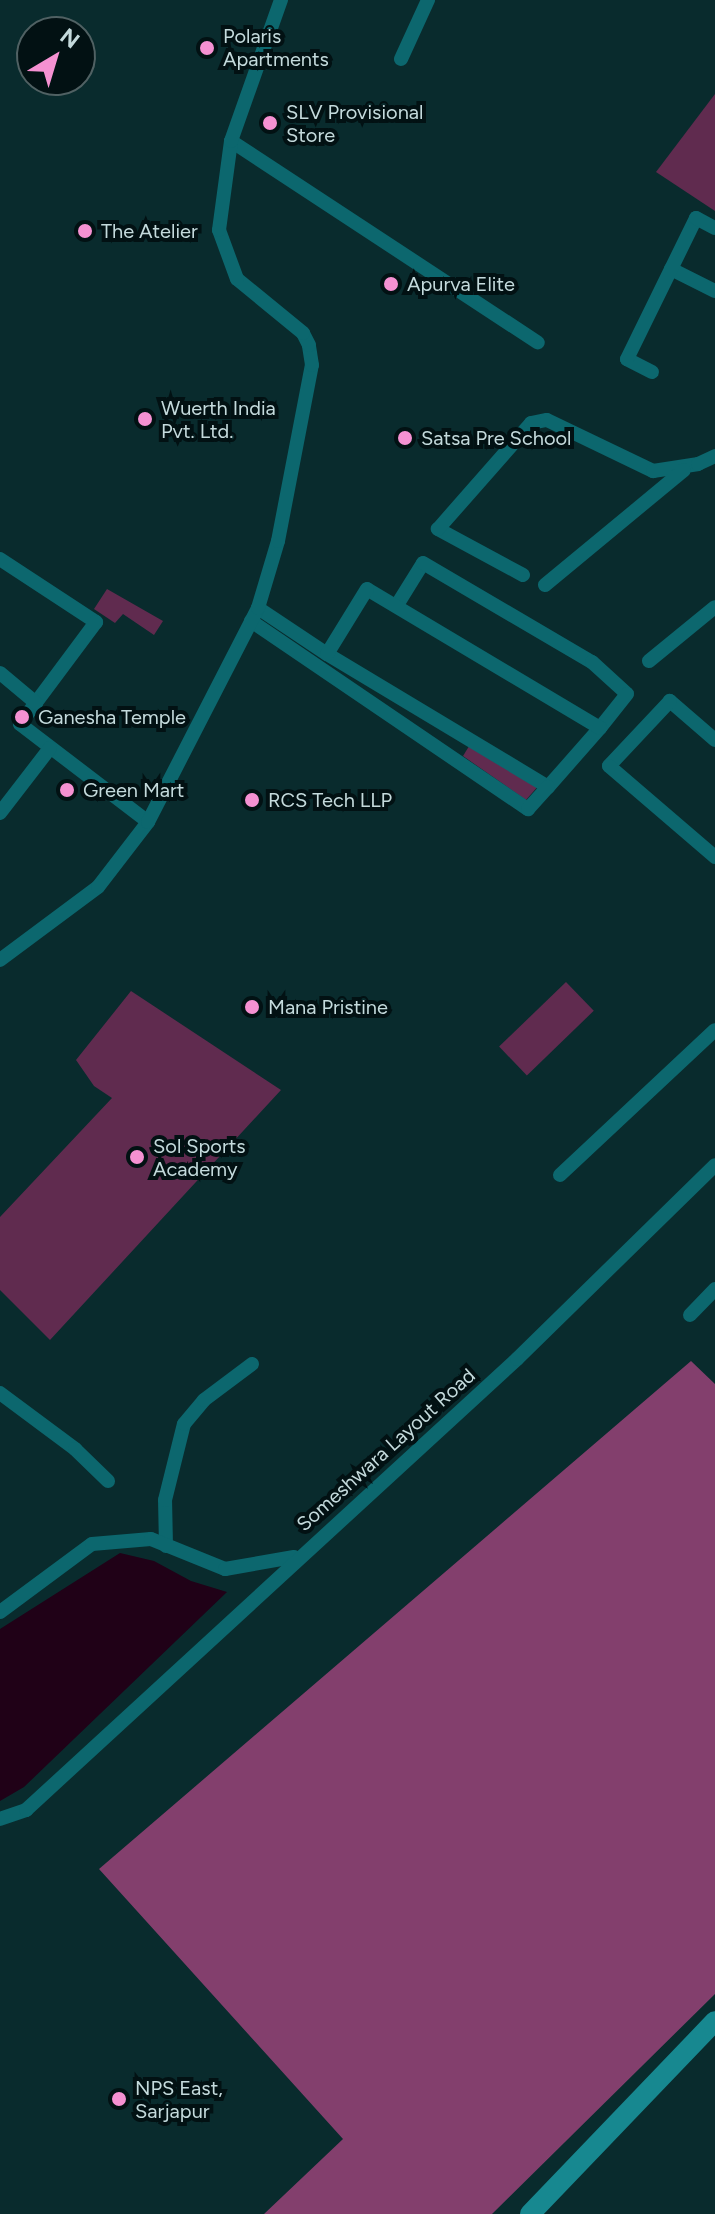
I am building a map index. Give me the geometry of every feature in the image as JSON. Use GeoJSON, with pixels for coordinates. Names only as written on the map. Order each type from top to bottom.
{"type":"FeatureCollection","features":[{"type":"Feature","properties":{"kind":"main road"},"geometry":{"type":"LineString","coordinates":[[530,2214],[715,2021]]}},
{"type":"Feature","properties":{"kind":"street"},"geometry":{"type":"LineString","coordinates":[[0,960],[98,887],[148,822],[254,614],[278,541],[312,365],[303,333],[237,279],[227,260],[219,230],[231,141],[281,0]]}},
{"type":"Feature","properties":{"kind":"street"},"geometry":{"type":"LineString","coordinates":[[401,59],[428,0]]}},
{"type":"Feature","properties":{"kind":"street"},"geometry":{"type":"LineString","coordinates":[[231,141],[538,343]]}},
{"type":"Feature","properties":{"kind":"street"},"geometry":{"type":"LineString","coordinates":[[652,372],[627,359],[696,218],[715,228]]}},
{"type":"Feature","properties":{"kind":"street"},"geometry":{"type":"LineString","coordinates":[[671,269],[715,291]]}},
{"type":"Feature","properties":{"kind":"street"},"geometry":{"type":"LineString","coordinates":[[523,575],[438,529],[531,423],[547,420],[639,468],[687,467]]}},
{"type":"Feature","properties":{"kind":"street"},"geometry":{"type":"LineString","coordinates":[[545,585],[687,467],[715,456]]}},
{"type":"Feature","properties":{"kind":"street"},"geometry":{"type":"LineString","coordinates":[[0,559],[96,622],[20,724],[148,822]]}},
{"type":"Feature","properties":{"kind":"street"},"geometry":{"type":"LineString","coordinates":[[318,652],[528,809],[627,694],[592,662],[423,563],[397,605]]}},
{"type":"Feature","properties":{"kind":"street"},"geometry":{"type":"LineString","coordinates":[[318,652],[367,589],[600,728]]}},
{"type":"Feature","properties":{"kind":"street"},"geometry":{"type":"LineString","coordinates":[[649,661],[715,607]]}},
{"type":"Feature","properties":{"kind":"street"},"geometry":{"type":"LineString","coordinates":[[254,614],[548,787]]}},
{"type":"Feature","properties":{"kind":"street"},"geometry":{"type":"LineString","coordinates":[[0,673],[36,703]]}},
{"type":"Feature","properties":{"kind":"street"},"geometry":{"type":"LineString","coordinates":[[715,740],[670,701],[609,766],[715,857]]}},
{"type":"Feature","properties":{"kind":"street"},"geometry":{"type":"LineString","coordinates":[[0,813],[50,748]]}},
{"type":"Feature","properties":{"kind":"street"},"geometry":{"type":"LineString","coordinates":[[560,1175],[715,1030]]}},
{"type":"Feature","properties":{"kind":"street","name":"Someshwara Layout Road"},"geometry":{"type":"LineString","coordinates":[[0,1612],[92,1544],[124,1538],[166,1546],[225,1569],[299,1556],[633,1246],[715,1165]]}},
{"type":"Feature","properties":{"kind":"street"},"geometry":{"type":"LineString","coordinates":[[690,1315],[715,1289]]}},
{"type":"Feature","properties":{"kind":"street"},"geometry":{"type":"LineString","coordinates":[[166,1546],[165,1500],[184,1424],[204,1400],[252,1364]]}},
{"type":"Feature","properties":{"kind":"street"},"geometry":{"type":"LineString","coordinates":[[0,1393],[75,1449],[108,1481]]}},
{"type":"Feature","properties":{"kind":"street"},"geometry":{"type":"LineString","coordinates":[[0,1819],[26,1810],[299,1556]]}},
{"type":"Feature","properties":{"kind":"shaded area"},"geometry":{"type":"Polygon","coordinates":[[[715,94],[715,211],[656,172],[715,94]]]}},
{"type":"Feature","properties":{"kind":"shaded area"},"geometry":{"type":"Polygon","coordinates":[[[107,589],[163,621],[154,635],[123,614],[115,623],[94,609],[107,589]]]}},
{"type":"Feature","properties":{"kind":"shaded area"},"geometry":{"type":"Polygon","coordinates":[[[471,743],[539,785],[526,800],[463,756],[471,743]]]}},
{"type":"Feature","properties":{"kind":"shaded area"},"geometry":{"type":"Polygon","coordinates":[[[566,982],[594,1011],[527,1075],[499,1047],[566,982]]]}},
{"type":"Feature","properties":{"kind":"shaded area","name":"Sol Sports Academy"},"geometry":{"type":"Polygon","coordinates":[[[131,991],[281,1090],[50,1340],[0,1290],[0,1217],[112,1098],[94,1086],[76,1060],[131,991]]]}},
{"type":"Feature","properties":{"kind":"shaded area"},"geometry":{"type":"Polygon","coordinates":[[[691,1361],[715,1384],[715,1994],[492,2214],[264,2214],[343,2139],[99,1869],[691,1361]]]}},
{"type":"Feature","properties":{"kind":"shaded area"},"geometry":{"type":"Polygon","coordinates":[[[120,1553],[154,1561],[191,1581],[227,1592],[24,1787],[0,1801],[0,1629],[120,1553]]]}},
{"type":"Feature","properties":{"kind":"place","name":"Polaris Apartments"},"geometry":{"type":"Point","coordinates":[207,48]}},
{"type":"Feature","properties":{"kind":"place","name":"SLV Provisional Store"},"geometry":{"type":"Point","coordinates":[270,123]}},
{"type":"Feature","properties":{"kind":"place","name":"The Atelier"},"geometry":{"type":"Point","coordinates":[85,231]}},
{"type":"Feature","properties":{"kind":"place","name":"Apurva Elite"},"geometry":{"type":"Point","coordinates":[391,284]}},
{"type":"Feature","properties":{"kind":"place","name":"Wuerth India Pvt. Ltd."},"geometry":{"type":"Point","coordinates":[145,419]}},
{"type":"Feature","properties":{"kind":"place","name":"Satsa Pre School"},"geometry":{"type":"Point","coordinates":[405,438]}},
{"type":"Feature","properties":{"kind":"place","name":"Ganesha Temple"},"geometry":{"type":"Point","coordinates":[22,717]}},
{"type":"Feature","properties":{"kind":"place","name":"Green Mart"},"geometry":{"type":"Point","coordinates":[67,790]}},
{"type":"Feature","properties":{"kind":"place","name":"RCS Tech LLP"},"geometry":{"type":"Point","coordinates":[252,800]}},
{"type":"Feature","properties":{"kind":"place","name":"Mana Pristine"},"geometry":{"type":"Point","coordinates":[252,1007]}},
{"type":"Feature","properties":{"kind":"place","name":"Sol Sports Academy"},"geometry":{"type":"Point","coordinates":[137,1157]}},
{"type":"Feature","properties":{"kind":"place","name":"NPS East, Sarjapur"},"geometry":{"type":"Point","coordinates":[119,2099]}}]}
